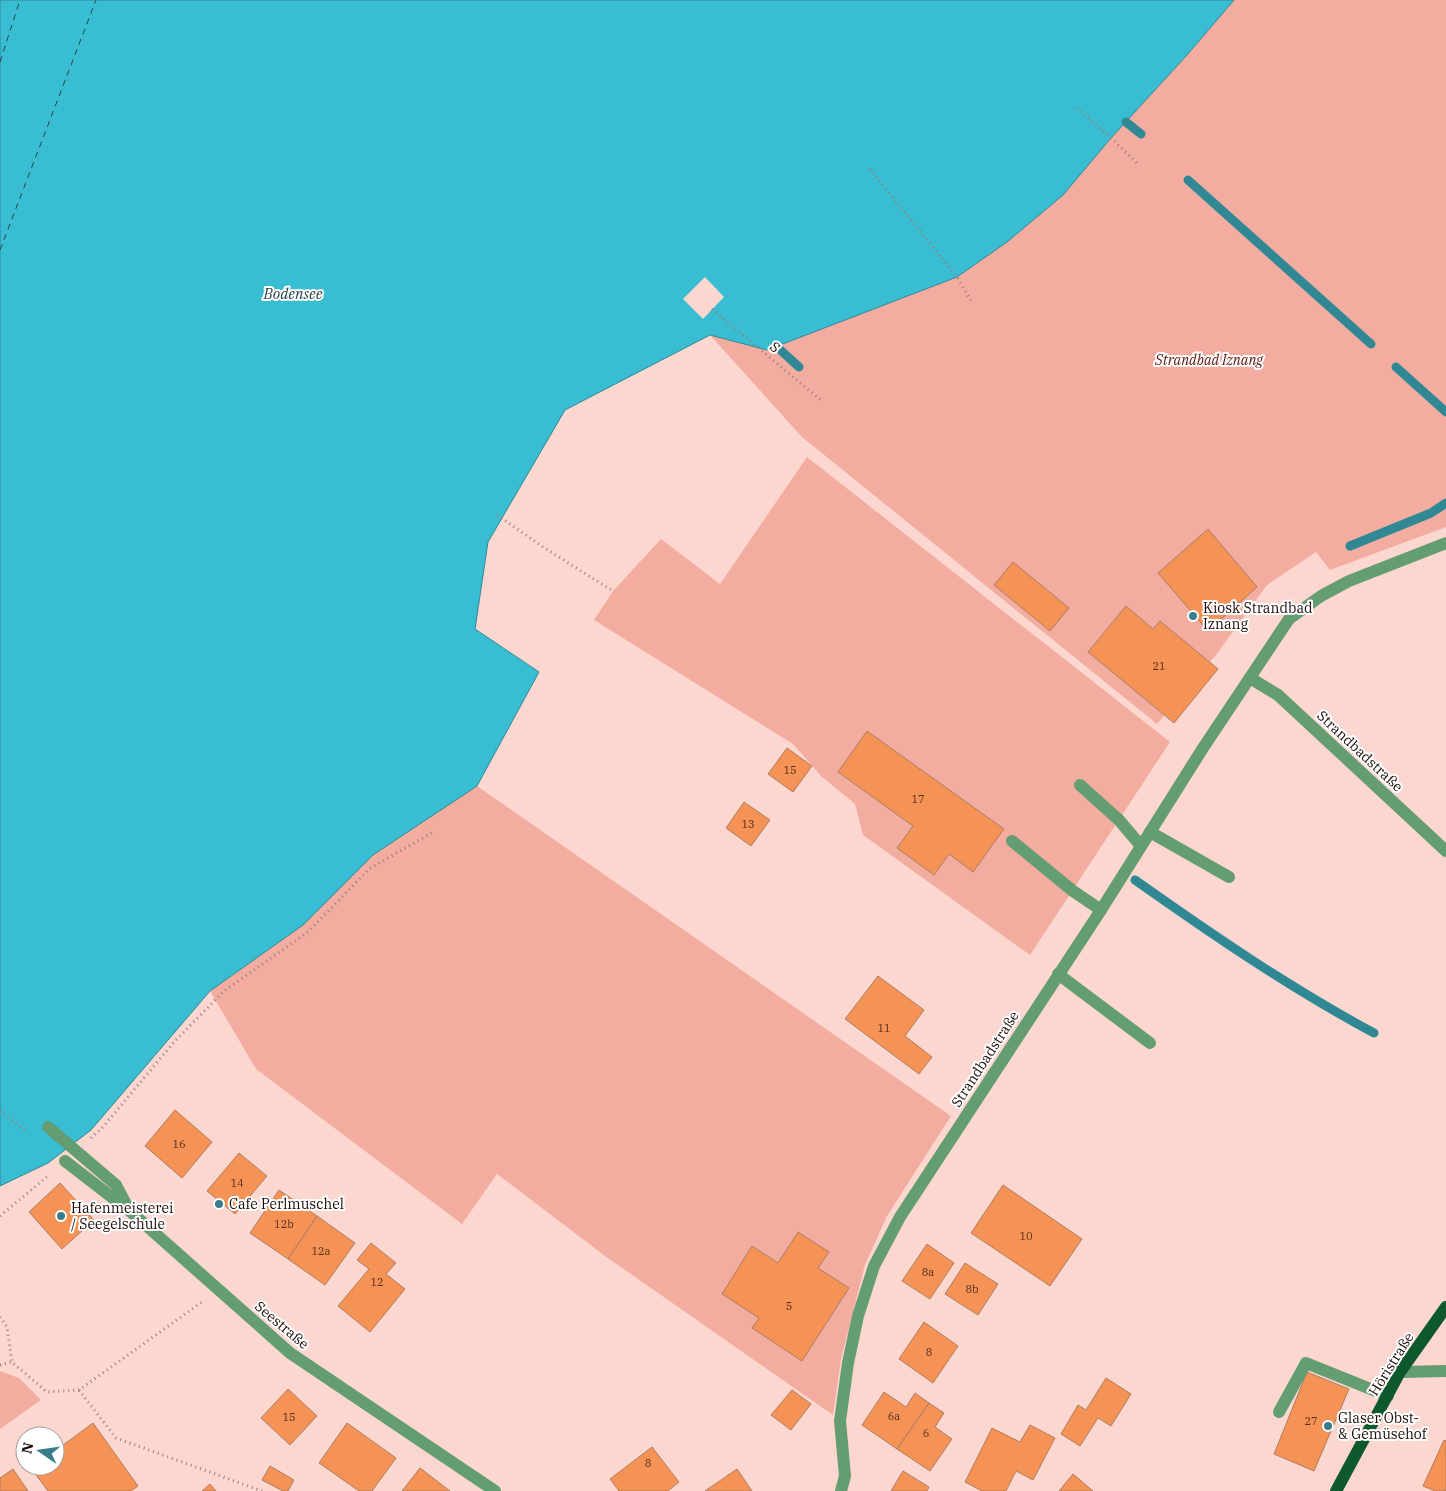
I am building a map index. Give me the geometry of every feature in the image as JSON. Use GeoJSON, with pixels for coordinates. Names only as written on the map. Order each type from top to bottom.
{"type":"FeatureCollection","features":[{"type":"Feature","properties":{"kind":"main road","name":"Höristraße"},"geometry":{"type":"LineString","coordinates":[[1336,1491],[1400,1372],[1446,1307]]}},
{"type":"Feature","properties":{"kind":"street","name":"Strandbadstraße"},"geometry":{"type":"LineString","coordinates":[[841,1491],[846,1476],[840,1421],[848,1363],[858,1316],[874,1266],[900,1217],[1289,619],[1321,596],[1349,581],[1446,543]]}},
{"type":"Feature","properties":{"kind":"street","name":"Strandbadstraße"},"geometry":{"type":"LineString","coordinates":[[1250,678],[1278,695],[1446,852]]}},
{"type":"Feature","properties":{"kind":"street"},"geometry":{"type":"LineString","coordinates":[[1080,785],[1119,820],[1141,846]]}},
{"type":"Feature","properties":{"kind":"street"},"geometry":{"type":"LineString","coordinates":[[1150,832],[1229,877]]}},
{"type":"Feature","properties":{"kind":"street"},"geometry":{"type":"LineString","coordinates":[[1012,841],[1073,891],[1101,910]]}},
{"type":"Feature","properties":{"kind":"street"},"geometry":{"type":"LineString","coordinates":[[1058,974],[1150,1043]]}},
{"type":"Feature","properties":{"kind":"street"},"geometry":{"type":"LineString","coordinates":[[48,1127],[116,1185],[131,1212]]}},
{"type":"Feature","properties":{"kind":"street","name":"Seestraße"},"geometry":{"type":"LineString","coordinates":[[65,1161],[131,1212],[290,1353],[495,1491]]}},
{"type":"Feature","properties":{"kind":"street"},"geometry":{"type":"LineString","coordinates":[[1279,1412],[1306,1363],[1388,1396]]}},
{"type":"Feature","properties":{"kind":"street"},"geometry":{"type":"LineString","coordinates":[[1400,1372],[1446,1370]]}},
{"type":"Feature","properties":{"kind":"path"},"geometry":{"type":"LineString","coordinates":[[1077,108],[1138,164]]}},
{"type":"Feature","properties":{"kind":"path"},"geometry":{"type":"LineString","coordinates":[[870,169],[956,276],[973,304]]}},
{"type":"Feature","properties":{"kind":"path","name":"S"},"geometry":{"type":"LineString","coordinates":[[712,309],[822,402]]}},
{"type":"Feature","properties":{"kind":"path"},"geometry":{"type":"LineString","coordinates":[[497,515],[543,547],[613,591]]}},
{"type":"Feature","properties":{"kind":"path"},"geometry":{"type":"LineString","coordinates":[[76,1151],[104,1127],[174,1042],[224,991],[308,932],[369,869],[433,832]]}},
{"type":"Feature","properties":{"kind":"path"},"geometry":{"type":"LineString","coordinates":[[0,1216],[65,1161]]}},
{"type":"Feature","properties":{"kind":"path"},"geometry":{"type":"LineString","coordinates":[[0,1317],[7,1328],[12,1362],[48,1392],[79,1390],[220,1290]]}},
{"type":"Feature","properties":{"kind":"path"},"geometry":{"type":"LineString","coordinates":[[0,1365],[12,1362]]}},
{"type":"Feature","properties":{"kind":"path"},"geometry":{"type":"LineString","coordinates":[[79,1390],[116,1438],[262,1491]]}},
{"type":"Feature","properties":{"kind":"green space","name":"Strandbad Iznang"},"geometry":{"type":"Polygon","coordinates":[[[1234,0],[1446,0],[1446,527],[1330,570],[1316,552],[1267,585],[1216,655],[1157,724],[802,437],[710,335],[767,350],[1111,138],[1187,55],[1234,0]]]}},
{"type":"Feature","properties":{"kind":"green space"},"geometry":{"type":"Polygon","coordinates":[[[807,457],[1170,742],[1030,955],[863,835],[855,804],[822,777],[793,744],[594,620],[613,591],[661,539],[720,584],[807,457]]]}},
{"type":"Feature","properties":{"kind":"green space"},"geometry":{"type":"Polygon","coordinates":[[[477,786],[951,1116],[887,1216],[865,1265],[841,1359],[833,1415],[605,1256],[497,1174],[462,1224],[256,1069],[210,991],[303,925],[373,855],[477,786]]]}},
{"type":"Feature","properties":{"kind":"green space"},"geometry":{"type":"Polygon","coordinates":[[[0,1371],[19,1378],[41,1400],[0,1429],[0,1371]]]}},
{"type":"Feature","properties":{"kind":"water","name":"Bodensee"},"geometry":{"type":"Polygon","coordinates":[[[0,0],[1234,0],[1063,195],[1007,242],[957,277],[767,350],[710,335],[565,410],[488,542],[475,629],[539,672],[477,786],[373,855],[303,925],[210,991],[91,1130],[48,1163],[0,1186],[0,0]]]}},
{"type":"Feature","properties":{"kind":"pier"},"geometry":{"type":"Polygon","coordinates":[[[705,277],[724,297],[703,319],[683,299],[705,277]]]}},
{"type":"Feature","properties":{"kind":"building"},"geometry":{"type":"Polygon","coordinates":[[[1208,529],[1257,587],[1208,631],[1158,573],[1208,529]]]}},
{"type":"Feature","properties":{"kind":"building"},"geometry":{"type":"Polygon","coordinates":[[[1013,562],[1069,608],[1050,631],[994,585],[1013,562]]]}},
{"type":"Feature","properties":{"kind":"building"},"geometry":{"type":"Polygon","coordinates":[[[1126,606],[1153,629],[1160,621],[1218,669],[1174,723],[1088,652],[1126,606]]]}},
{"type":"Feature","properties":{"kind":"building"},"geometry":{"type":"Polygon","coordinates":[[[867,731],[1004,829],[973,872],[949,854],[934,875],[897,848],[913,826],[838,772],[867,731]]]}},
{"type":"Feature","properties":{"kind":"building"},"geometry":{"type":"Polygon","coordinates":[[[787,748],[812,766],[793,792],[768,774],[787,748]]]}},
{"type":"Feature","properties":{"kind":"building"},"geometry":{"type":"Polygon","coordinates":[[[744,802],[770,820],[751,846],[726,828],[744,802]]]}},
{"type":"Feature","properties":{"kind":"building"},"geometry":{"type":"Polygon","coordinates":[[[878,976],[924,1010],[905,1036],[932,1057],[919,1074],[845,1019],[878,976]]]}},
{"type":"Feature","properties":{"kind":"building"},"geometry":{"type":"Polygon","coordinates":[[[175,1110],[212,1142],[182,1178],[145,1146],[175,1110]]]}},
{"type":"Feature","properties":{"kind":"building"},"geometry":{"type":"Polygon","coordinates":[[[239,1153],[267,1176],[235,1214],[207,1191],[239,1153]]]}},
{"type":"Feature","properties":{"kind":"building","name":"Hafenmeisterei / Seegelschule"},"geometry":{"type":"Polygon","coordinates":[[[60,1183],[94,1220],[62,1249],[29,1212],[60,1183]]]}},
{"type":"Feature","properties":{"kind":"building"},"geometry":{"type":"Polygon","coordinates":[[[1003,1185],[1082,1239],[1050,1286],[971,1233],[1003,1185]]]}},
{"type":"Feature","properties":{"kind":"building"},"geometry":{"type":"Polygon","coordinates":[[[279,1190],[317,1216],[288,1259],[250,1233],[279,1190]]]}},
{"type":"Feature","properties":{"kind":"building"},"geometry":{"type":"Polygon","coordinates":[[[317,1216],[355,1243],[325,1285],[288,1259],[317,1216]]]}},
{"type":"Feature","properties":{"kind":"building"},"geometry":{"type":"Polygon","coordinates":[[[798,1232],[829,1252],[818,1268],[849,1288],[802,1361],[752,1328],[759,1318],[722,1294],[752,1246],[778,1263],[798,1232]]]}},
{"type":"Feature","properties":{"kind":"building"},"geometry":{"type":"Polygon","coordinates":[[[371,1243],[396,1263],[386,1274],[405,1289],[370,1332],[338,1306],[369,1269],[357,1260],[371,1243]]]}},
{"type":"Feature","properties":{"kind":"building"},"geometry":{"type":"Polygon","coordinates":[[[927,1244],[954,1263],[930,1299],[902,1281],[927,1244]]]}},
{"type":"Feature","properties":{"kind":"building"},"geometry":{"type":"Polygon","coordinates":[[[965,1263],[998,1284],[978,1315],[945,1294],[965,1263]]]}},
{"type":"Feature","properties":{"kind":"building"},"geometry":{"type":"Polygon","coordinates":[[[924,1322],[958,1346],[933,1383],[899,1359],[924,1322]]]}},
{"type":"Feature","properties":{"kind":"building"},"geometry":{"type":"Polygon","coordinates":[[[1307,1372],[1349,1389],[1314,1471],[1274,1454],[1307,1372]]]}},
{"type":"Feature","properties":{"kind":"building"},"geometry":{"type":"Polygon","coordinates":[[[1106,1378],[1131,1394],[1111,1426],[1098,1418],[1080,1446],[1061,1434],[1078,1405],[1086,1410],[1106,1378]]]}},
{"type":"Feature","properties":{"kind":"building"},"geometry":{"type":"Polygon","coordinates":[[[288,1389],[317,1416],[290,1445],[261,1418],[288,1389]]]}},
{"type":"Feature","properties":{"kind":"building"},"geometry":{"type":"Polygon","coordinates":[[[792,1390],[811,1404],[791,1430],[771,1415],[792,1390]]]}},
{"type":"Feature","properties":{"kind":"building"},"geometry":{"type":"Polygon","coordinates":[[[884,1392],[906,1407],[915,1393],[929,1403],[897,1449],[862,1425],[884,1392]]]}},
{"type":"Feature","properties":{"kind":"building"},"geometry":{"type":"Polygon","coordinates":[[[929,1403],[944,1413],[935,1427],[952,1439],[930,1471],[897,1449],[929,1403]]]}},
{"type":"Feature","properties":{"kind":"building"},"geometry":{"type":"Polygon","coordinates":[[[93,1423],[138,1486],[131,1491],[48,1491],[37,1476],[65,1476],[65,1444],[93,1423]]]}},
{"type":"Feature","properties":{"kind":"building"},"geometry":{"type":"Polygon","coordinates":[[[347,1423],[396,1458],[372,1491],[359,1491],[319,1463],[347,1423]]]}},
{"type":"Feature","properties":{"kind":"building"},"geometry":{"type":"Polygon","coordinates":[[[1030,1425],[1055,1438],[1033,1480],[1016,1471],[1006,1491],[982,1491],[965,1482],[992,1428],[1020,1442],[1030,1425]]]}},
{"type":"Feature","properties":{"kind":"building"},"geometry":{"type":"Polygon","coordinates":[[[1444,1440],[1446,1441],[1446,1491],[1435,1491],[1423,1486],[1444,1440]]]}},
{"type":"Feature","properties":{"kind":"building"},"geometry":{"type":"Polygon","coordinates":[[[652,1447],[679,1482],[668,1491],[619,1491],[610,1479],[652,1447]]]}},
{"type":"Feature","properties":{"kind":"building"},"geometry":{"type":"Polygon","coordinates":[[[270,1466],[294,1480],[288,1491],[283,1491],[262,1480],[270,1466]]]}},
{"type":"Feature","properties":{"kind":"building"},"geometry":{"type":"Polygon","coordinates":[[[420,1468],[450,1491],[402,1491],[420,1468]]]}},
{"type":"Feature","properties":{"kind":"building"},"geometry":{"type":"Polygon","coordinates":[[[13,1469],[15,1476],[18,1476],[28,1491],[0,1491],[0,1478],[13,1469]]]}},
{"type":"Feature","properties":{"kind":"building"},"geometry":{"type":"Polygon","coordinates":[[[737,1469],[752,1491],[705,1491],[737,1469]]]}},
{"type":"Feature","properties":{"kind":"building"},"geometry":{"type":"Polygon","coordinates":[[[903,1471],[929,1487],[927,1491],[891,1491],[903,1471]]]}},
{"type":"Feature","properties":{"kind":"building"},"geometry":{"type":"Polygon","coordinates":[[[1073,1474],[1093,1491],[1059,1491],[1073,1474]]]}},
{"type":"Feature","properties":{"kind":"building"},"geometry":{"type":"Polygon","coordinates":[[[210,1484],[216,1491],[202,1491],[210,1484]]]}},
{"type":"Feature","properties":{"kind":"waterway"},"geometry":{"type":"LineString","coordinates":[[1126,122],[1141,134]]}},
{"type":"Feature","properties":{"kind":"waterway"},"geometry":{"type":"LineString","coordinates":[[1188,180],[1371,344]]}},
{"type":"Feature","properties":{"kind":"waterway"},"geometry":{"type":"LineString","coordinates":[[776,346],[799,367]]}},
{"type":"Feature","properties":{"kind":"waterway"},"geometry":{"type":"LineString","coordinates":[[1396,367],[1446,412]]}},
{"type":"Feature","properties":{"kind":"waterway"},"geometry":{"type":"LineString","coordinates":[[1350,546],[1431,513],[1446,503]]}},
{"type":"Feature","properties":{"kind":"waterway"},"geometry":{"type":"LineString","coordinates":[[1135,880],[1282,979],[1374,1033]]}},
{"type":"Feature","properties":{"kind":"ferry route"},"geometry":{"type":"LineString","coordinates":[[0,62],[20,0]]}},
{"type":"Feature","properties":{"kind":"ferry route"},"geometry":{"type":"LineString","coordinates":[[0,250],[96,0]]}},
{"type":"Feature","properties":{"kind":"place","name":"Kiosk Strandbad Iznang"},"geometry":{"type":"Point","coordinates":[1193,616]}},
{"type":"Feature","properties":{"kind":"place","name":"Cafe Perlmuschel"},"geometry":{"type":"Point","coordinates":[219,1204]}},
{"type":"Feature","properties":{"kind":"place","name":"Hafenmeisterei / Seegelschule"},"geometry":{"type":"Point","coordinates":[61,1216]}},
{"type":"Feature","properties":{"kind":"place","name":"Glaser Obst- & Gemüsehof"},"geometry":{"type":"Point","coordinates":[1328,1426]}}]}
